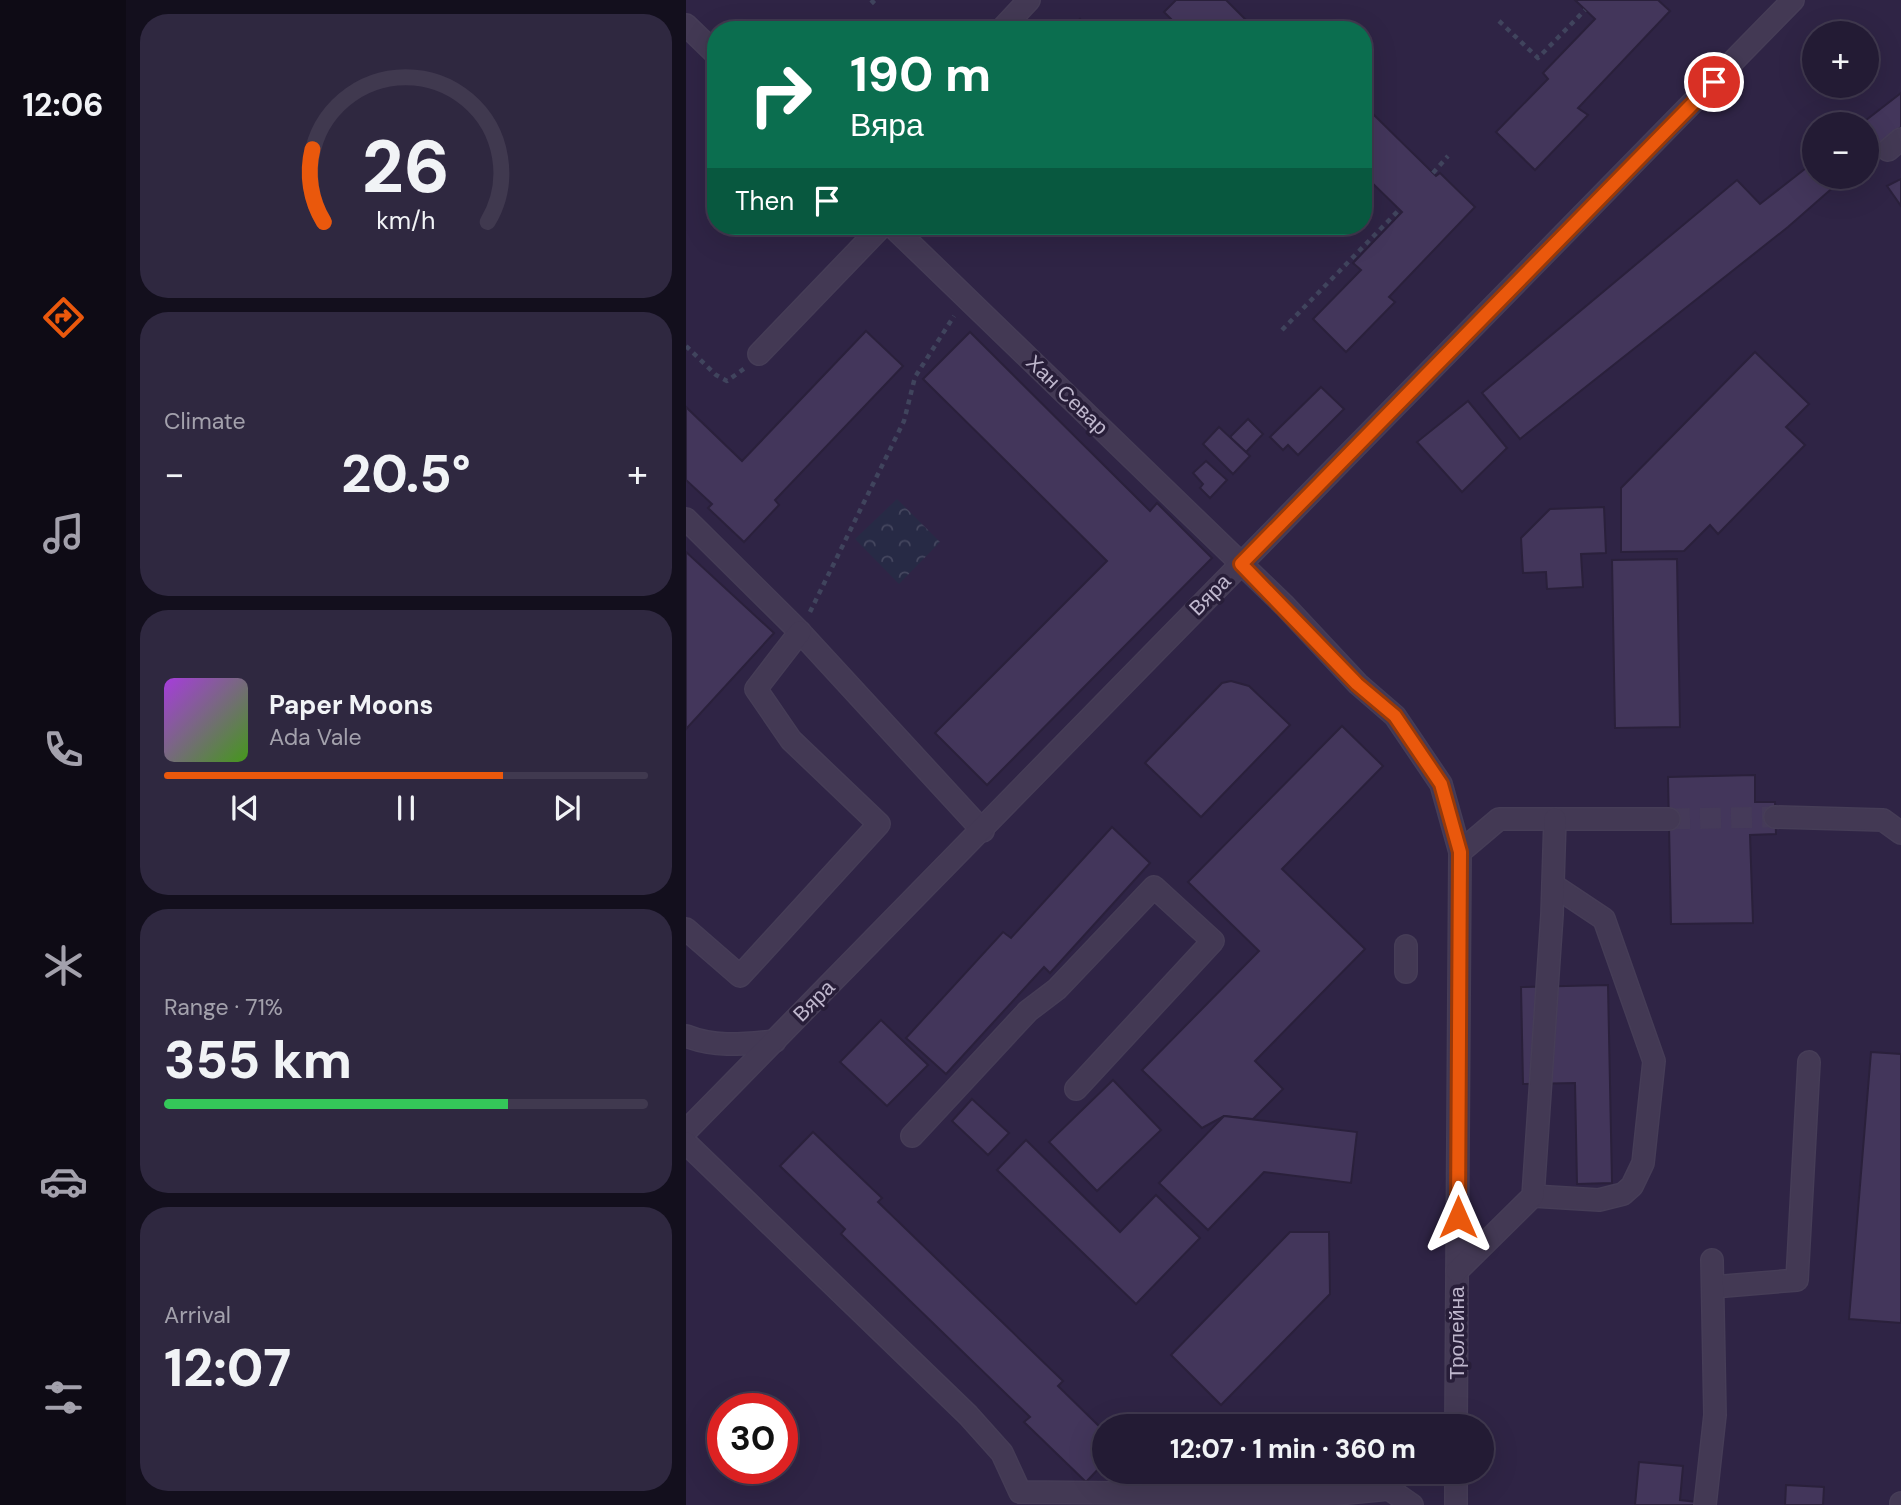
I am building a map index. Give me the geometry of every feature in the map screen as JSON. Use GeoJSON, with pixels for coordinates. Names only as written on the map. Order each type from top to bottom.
{"type":"FeatureCollection","features":[{"type":"Feature","properties":{"kind":"street"},"geometry":{"type":"LineString","coordinates":[[1009,21],[1029,0]]}},
{"type":"Feature","properties":{"kind":"street","name":"Вяра"},"geometry":{"type":"LineString","coordinates":[[686,1131],[983,831],[1793,0]]}},
{"type":"Feature","properties":{"kind":"street"},"geometry":{"type":"LineString","coordinates":[[686,25],[707,45]]}},
{"type":"Feature","properties":{"kind":"street"},"geometry":{"type":"LineString","coordinates":[[759,354],[873,235]]}},
{"type":"Feature","properties":{"kind":"street","name":"Хан Севар"},"geometry":{"type":"LineString","coordinates":[[901,235],[1241,564]]}},
{"type":"Feature","properties":{"kind":"street"},"geometry":{"type":"LineString","coordinates":[[686,519],[800,632],[983,831]]}},
{"type":"Feature","properties":{"kind":"street","name":"Тролейна"},"geometry":{"type":"LineString","coordinates":[[1241,564],[1357,684],[1395,716],[1441,784],[1460,852],[1456,1414]]}},
{"type":"Feature","properties":{"kind":"street"},"geometry":{"type":"LineString","coordinates":[[686,929],[740,976],[879,824],[790,740],[756,689],[800,632]]}},
{"type":"Feature","properties":{"kind":"street"},"geometry":{"type":"LineString","coordinates":[[1775,817],[1883,820],[1901,833]]}},
{"type":"Feature","properties":{"kind":"street"},"geometry":{"type":"LineString","coordinates":[[1460,852],[1499,819],[1669,819]]}},
{"type":"Feature","properties":{"kind":"street"},"geometry":{"type":"LineString","coordinates":[[1457,1271],[1533,1196],[1555,819]]}},
{"type":"Feature","properties":{"kind":"street"},"geometry":{"type":"LineString","coordinates":[[1533,1196],[1599,1200],[1623,1194],[1632,1186],[1643,1163],[1654,1061],[1604,919],[1553,885]]}},
{"type":"Feature","properties":{"kind":"street"},"geometry":{"type":"LineString","coordinates":[[912,1136],[1028,1011],[1057,989],[1154,887],[1213,941],[1076,1089]]}},
{"type":"Feature","properties":{"kind":"street"},"geometry":{"type":"LineString","coordinates":[[1406,946],[1406,972]]}},
{"type":"Feature","properties":{"kind":"street"},"geometry":{"type":"LineString","coordinates":[[686,1036],[702,1042],[727,1045],[775,1041]]}},
{"type":"Feature","properties":{"kind":"street"},"geometry":{"type":"LineString","coordinates":[[1713,1287],[1797,1280],[1809,1062]]}},
{"type":"Feature","properties":{"kind":"street"},"geometry":{"type":"LineString","coordinates":[[686,1143],[968,1415],[1002,1453],[1020,1492],[1327,1495],[1389,1489],[1412,1505]]}},
{"type":"Feature","properties":{"kind":"street"},"geometry":{"type":"LineString","coordinates":[[1705,1505],[1715,1415],[1712,1260]]}},
{"type":"Feature","properties":{"kind":"street"},"geometry":{"type":"LineString","coordinates":[[1456,1484],[1456,1505]]}},
{"type":"Feature","properties":{"kind":"path"},"geometry":{"type":"LineString","coordinates":[[1499,21],[1538,58],[1585,10]]}},
{"type":"Feature","properties":{"kind":"path"},"geometry":{"type":"LineString","coordinates":[[1433,173],[1448,156]]}},
{"type":"Feature","properties":{"kind":"path"},"geometry":{"type":"LineString","coordinates":[[1282,330],[1399,209]]}},
{"type":"Feature","properties":{"kind":"path"},"geometry":{"type":"LineString","coordinates":[[800,632],[905,421],[915,377],[937,339]]}},
{"type":"Feature","properties":{"kind":"path"},"geometry":{"type":"LineString","coordinates":[[686,346],[716,375],[727,381],[736,377],[759,354]]}},
{"type":"Feature","properties":{"kind":"green space"},"geometry":{"type":"Polygon","coordinates":[[[897,499],[940,542],[899,584],[855,539],[897,499]]]}},
{"type":"Feature","properties":{"kind":"building"},"geometry":{"type":"Polygon","coordinates":[[[1176,0],[1226,0],[1247,21],[1173,21],[1164,12],[1176,0]]]}},
{"type":"Feature","properties":{"kind":"building"},"geometry":{"type":"Polygon","coordinates":[[[1575,0],[1658,0],[1670,11],[1578,108],[1588,115],[1535,170],[1496,132],[1548,79],[1543,73],[1595,19],[1575,0]]]}},
{"type":"Feature","properties":{"kind":"building"},"geometry":{"type":"Polygon","coordinates":[[[1901,93],[1901,127],[1879,146],[1879,112],[1876,112],[1901,93]]]}},
{"type":"Feature","properties":{"kind":"building"},"geometry":{"type":"Polygon","coordinates":[[[1374,115],[1436,176],[1440,173],[1475,207],[1389,297],[1395,302],[1346,352],[1313,319],[1361,270],[1353,263],[1402,212],[1372,183],[1374,115]]]}},
{"type":"Feature","properties":{"kind":"building"},"geometry":{"type":"Polygon","coordinates":[[[1802,171],[1802,189],[1831,189],[1788,227],[1520,439],[1482,393],[1737,180],[1760,204],[1802,171]]]}},
{"type":"Feature","properties":{"kind":"building"},"geometry":{"type":"Polygon","coordinates":[[[1901,179],[1901,206],[1887,186],[1901,179]]]}},
{"type":"Feature","properties":{"kind":"building"},"geometry":{"type":"Polygon","coordinates":[[[866,331],[903,366],[775,500],[779,505],[744,542],[708,508],[712,504],[686,480],[686,407],[742,461],[866,331]]]}},
{"type":"Feature","properties":{"kind":"building"},"geometry":{"type":"Polygon","coordinates":[[[970,332],[1150,511],[1157,503],[1212,558],[987,785],[935,733],[1107,561],[923,379],[970,332]]]}},
{"type":"Feature","properties":{"kind":"building"},"geometry":{"type":"Polygon","coordinates":[[[1755,352],[1809,404],[1786,427],[1805,445],[1718,534],[1710,525],[1684,551],[1621,552],[1621,488],[1755,352]]]}},
{"type":"Feature","properties":{"kind":"building"},"geometry":{"type":"Polygon","coordinates":[[[1321,387],[1344,409],[1298,455],[1288,445],[1283,450],[1270,437],[1321,387]]]}},
{"type":"Feature","properties":{"kind":"building"},"geometry":{"type":"Polygon","coordinates":[[[1468,401],[1507,448],[1462,492],[1417,442],[1468,401]]]}},
{"type":"Feature","properties":{"kind":"building"},"geometry":{"type":"Polygon","coordinates":[[[1248,419],[1263,434],[1246,452],[1230,437],[1248,419]]]}},
{"type":"Feature","properties":{"kind":"building"},"geometry":{"type":"Polygon","coordinates":[[[1219,427],[1250,456],[1233,474],[1203,444],[1219,427]]]}},
{"type":"Feature","properties":{"kind":"building"},"geometry":{"type":"Polygon","coordinates":[[[1206,461],[1227,480],[1210,498],[1200,488],[1203,484],[1193,473],[1206,461]]]}},
{"type":"Feature","properties":{"kind":"building"},"geometry":{"type":"Polygon","coordinates":[[[1604,507],[1606,553],[1581,554],[1583,587],[1547,589],[1546,572],[1523,573],[1521,538],[1550,509],[1604,507]]]}},
{"type":"Feature","properties":{"kind":"building"},"geometry":{"type":"Polygon","coordinates":[[[686,552],[774,633],[686,729],[686,552]]]}},
{"type":"Feature","properties":{"kind":"building"},"geometry":{"type":"Polygon","coordinates":[[[1677,559],[1680,727],[1615,728],[1612,560],[1677,559]]]}},
{"type":"Feature","properties":{"kind":"building"},"geometry":{"type":"Polygon","coordinates":[[[1231,681],[1249,686],[1290,725],[1201,817],[1145,763],[1222,683],[1231,681]]]}},
{"type":"Feature","properties":{"kind":"building"},"geometry":{"type":"Polygon","coordinates":[[[1342,726],[1383,766],[1282,869],[1365,949],[1255,1061],[1283,1089],[1253,1119],[1224,1116],[1202,1128],[1142,1070],[1259,951],[1188,882],[1342,726]]]}},
{"type":"Feature","properties":{"kind":"building"},"geometry":{"type":"Polygon","coordinates":[[[1755,775],[1755,802],[1775,802],[1776,834],[1750,835],[1753,923],[1671,924],[1668,777],[1755,775]]]}},
{"type":"Feature","properties":{"kind":"building"},"geometry":{"type":"Polygon","coordinates":[[[1112,827],[1150,863],[1050,973],[1044,967],[946,1074],[906,1038],[1003,932],[1011,938],[1112,827]]]}},
{"type":"Feature","properties":{"kind":"building"},"geometry":{"type":"Polygon","coordinates":[[[1608,985],[1612,1183],[1577,1184],[1575,1083],[1523,1084],[1521,987],[1608,985]]]}},
{"type":"Feature","properties":{"kind":"building"},"geometry":{"type":"Polygon","coordinates":[[[881,1020],[928,1065],[887,1106],[840,1062],[881,1020]]]}},
{"type":"Feature","properties":{"kind":"building"},"geometry":{"type":"Polygon","coordinates":[[[1871,1052],[1901,1054],[1901,1323],[1849,1319],[1871,1052]]]}},
{"type":"Feature","properties":{"kind":"building"},"geometry":{"type":"Polygon","coordinates":[[[1113,1080],[1161,1130],[1097,1191],[1049,1142],[1113,1080]]]}},
{"type":"Feature","properties":{"kind":"building"},"geometry":{"type":"Polygon","coordinates":[[[972,1099],[1009,1133],[988,1155],[952,1121],[972,1099]]]}},
{"type":"Feature","properties":{"kind":"building"},"geometry":{"type":"Polygon","coordinates":[[[1224,1116],[1357,1132],[1351,1183],[1264,1172],[1208,1230],[1159,1183],[1224,1116]]]}},
{"type":"Feature","properties":{"kind":"building"},"geometry":{"type":"Polygon","coordinates":[[[813,1132],[882,1198],[878,1202],[1063,1381],[1058,1386],[1092,1419],[1092,1476],[1086,1482],[1024,1422],[1030,1417],[841,1234],[845,1229],[780,1166],[813,1132]]]}},
{"type":"Feature","properties":{"kind":"building"},"geometry":{"type":"Polygon","coordinates":[[[1026,1140],[1120,1232],[1156,1195],[1200,1238],[1136,1304],[997,1170],[1026,1140]]]}},
{"type":"Feature","properties":{"kind":"building"},"geometry":{"type":"Polygon","coordinates":[[[1290,1232],[1329,1232],[1330,1294],[1221,1405],[1171,1355],[1290,1232]]]}},
{"type":"Feature","properties":{"kind":"building"},"geometry":{"type":"Polygon","coordinates":[[[1639,1462],[1683,1466],[1680,1500],[1697,1502],[1697,1505],[1635,1505],[1639,1462]]]}},
{"type":"Feature","properties":{"kind":"building"},"geometry":{"type":"Polygon","coordinates":[[[1786,1485],[1824,1487],[1823,1505],[1785,1505],[1786,1485]]]}},
{"type":"Feature","properties":{"kind":"tunnel"},"geometry":{"type":"LineString","coordinates":[[1669,819],[1775,817]]}},
{"type":"Feature","properties":{"kind":"route"},"geometry":{"type":"LineString","coordinates":[[1458,1217],[1460,852],[1441,784],[1395,716],[1357,684],[1241,564],[1714,82]]}}]}
